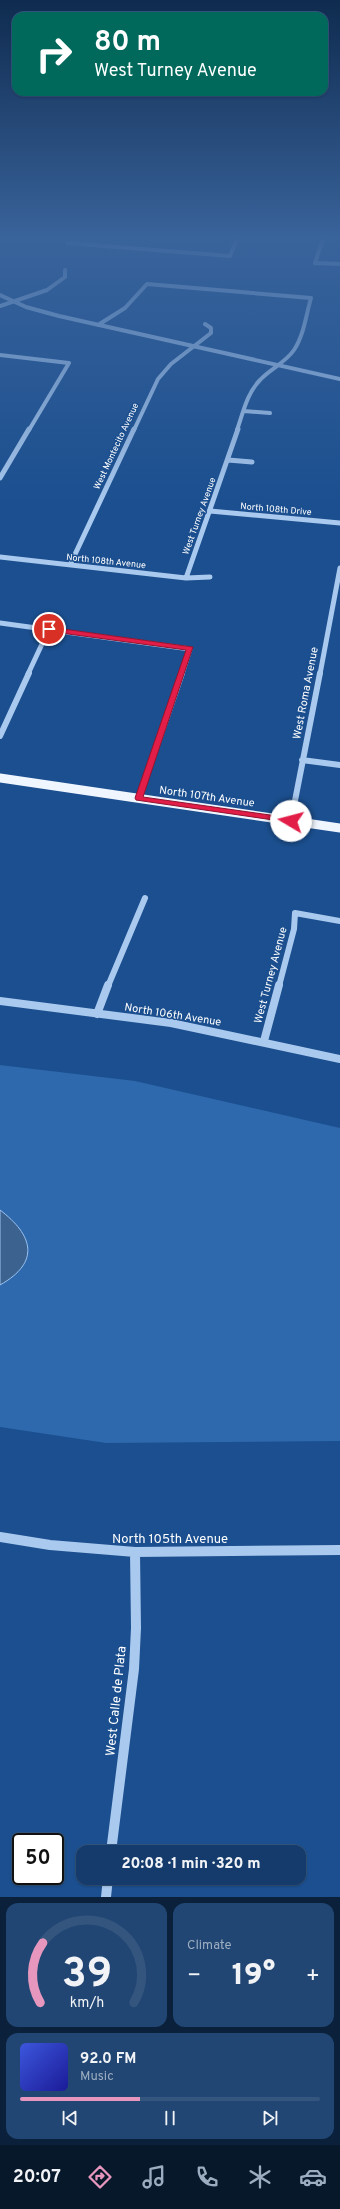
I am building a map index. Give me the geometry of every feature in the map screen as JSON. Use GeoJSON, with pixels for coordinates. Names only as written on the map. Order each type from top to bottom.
{"type":"FeatureCollection","features":[{"type":"Feature","properties":{"kind":"main road","name":"North 107th Avenue"},"geometry":{"type":"LineString","coordinates":[[0,778],[340,828]]}},
{"type":"Feature","properties":{"kind":"street"},"geometry":{"type":"LineString","coordinates":[[109,328],[276,366],[340,379]]}},
{"type":"Feature","properties":{"kind":"street","name":"West Montecito Avenue"},"geometry":{"type":"LineString","coordinates":[[70,565],[158,379],[171,364],[211,333],[210,328]]}},
{"type":"Feature","properties":{"kind":"street","name":"West Turney Avenue"},"geometry":{"type":"LineString","coordinates":[[186,578],[253,387],[265,374],[296,349],[302,328]]}},
{"type":"Feature","properties":{"kind":"street"},"geometry":{"type":"LineString","coordinates":[[0,354],[69,363],[0,478]]}},
{"type":"Feature","properties":{"kind":"street"},"geometry":{"type":"LineString","coordinates":[[244,411],[270,413]]}},
{"type":"Feature","properties":{"kind":"street"},"geometry":{"type":"LineString","coordinates":[[228,460],[252,462]]}},
{"type":"Feature","properties":{"kind":"street","name":"North 108th Drive"},"geometry":{"type":"LineString","coordinates":[[210,511],[340,523]]}},
{"type":"Feature","properties":{"kind":"street","name":"North 108th Avenue"},"geometry":{"type":"LineString","coordinates":[[0,557],[186,578],[210,577]]}},
{"type":"Feature","properties":{"kind":"street","name":"West Roma Avenue"},"geometry":{"type":"LineString","coordinates":[[291,821],[340,568]]}},
{"type":"Feature","properties":{"kind":"street"},"geometry":{"type":"LineString","coordinates":[[0,623],[190,648],[139,798]]}},
{"type":"Feature","properties":{"kind":"street"},"geometry":{"type":"LineString","coordinates":[[0,736],[49,629]]}},
{"type":"Feature","properties":{"kind":"street"},"geometry":{"type":"LineString","coordinates":[[302,760],[340,765]]}},
{"type":"Feature","properties":{"kind":"street"},"geometry":{"type":"LineString","coordinates":[[97,1014],[135,918],[145,898]]}},
{"type":"Feature","properties":{"kind":"street","name":"West Turney Avenue"},"geometry":{"type":"LineString","coordinates":[[264,1041],[294,930],[295,913],[340,921]]}},
{"type":"Feature","properties":{"kind":"street","name":"North 106th Avenue"},"geometry":{"type":"LineString","coordinates":[[0,1001],[170,1023],[264,1041],[340,1059]]}},
{"type":"Feature","properties":{"kind":"street","name":"North 105th Avenue"},"geometry":{"type":"LineString","coordinates":[[0,1537],[50,1545],[135,1552],[340,1550]]}},
{"type":"Feature","properties":{"kind":"street","name":"West Calle de Plata"},"geometry":{"type":"LineString","coordinates":[[112,1845],[134,1669],[136,1628],[135,1552]]}},
{"type":"Feature","properties":{"kind":"street"},"geometry":{"type":"LineString","coordinates":[[106,1897],[107,1885]]}},
{"type":"Feature","properties":{"kind":"shaded area"},"geometry":{"type":"Polygon","coordinates":[[[0,1065],[135,1081],[340,1128],[340,1441],[106,1443],[0,1427],[0,1065]]]}},
{"type":"Feature","properties":{"kind":"shaded area"},"geometry":{"type":"Polygon","coordinates":[[[0,1210],[20,1229],[28,1248],[27,1258],[22,1267],[13,1276],[0,1285],[0,1210]]]}},
{"type":"Feature","properties":{"kind":"route"},"geometry":{"type":"LineString","coordinates":[[49,629],[190,648],[139,798],[291,821]]}}]}
